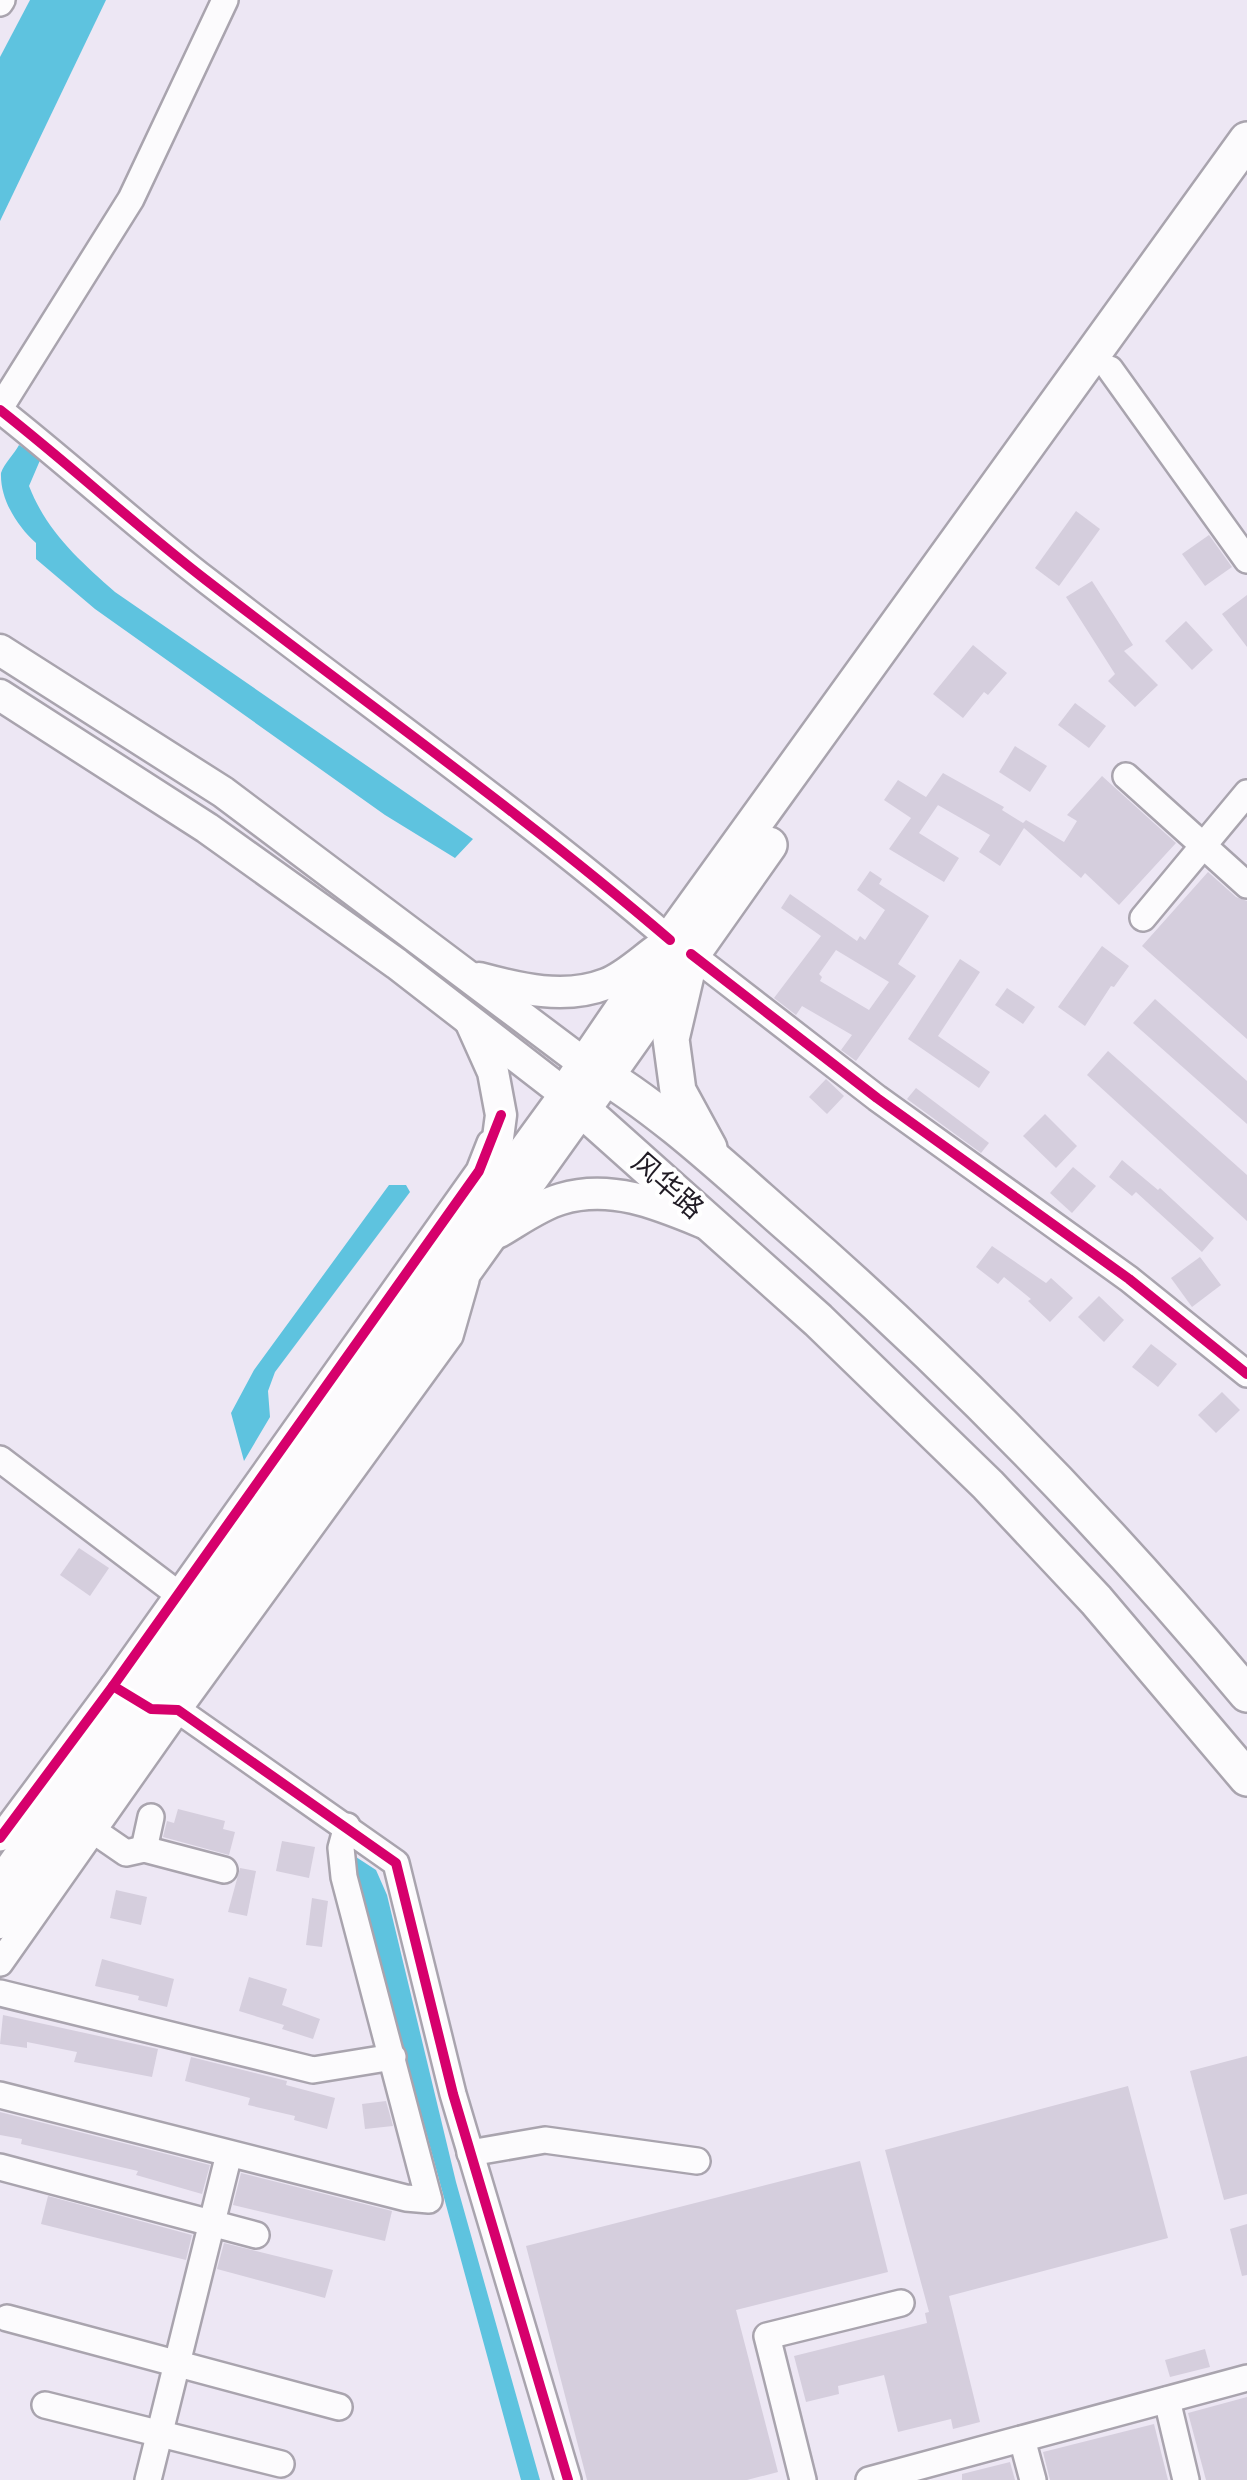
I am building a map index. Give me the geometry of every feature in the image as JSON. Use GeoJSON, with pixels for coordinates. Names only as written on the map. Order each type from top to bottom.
{"type":"FeatureCollection","features":[{"type":"Feature","properties":{"kind":"highway"},"geometry":{"type":"LineString","coordinates":[[716,1162],[678,1092],[671,1039],[681,947],[1110,369],[1244,159]]}},
{"type":"Feature","properties":{"kind":"highway"},"geometry":{"type":"LineString","coordinates":[[573,1102],[1244,159]]}},
{"type":"Feature","properties":{"kind":"highway","name":"风华路"},"geometry":{"type":"LineString","coordinates":[[597,1071],[716,1162],[849,1278],[1022,1442],[1247,1694]]}},
{"type":"Feature","properties":{"kind":"highway","name":"风华路"},"geometry":{"type":"LineString","coordinates":[[573,1102],[818,1320],[988,1485],[1096,1600],[1247,1778]]}},
{"type":"Feature","properties":{"kind":"main road","name":"风华路"},"geometry":{"type":"LineString","coordinates":[[0,650],[224,792],[597,1071]]}},
{"type":"Feature","properties":{"kind":"main road","name":"风华路"},"geometry":{"type":"LineString","coordinates":[[0,695],[207,828],[397,964],[573,1102]]}},
{"type":"Feature","properties":{"kind":"main road"},"geometry":{"type":"LineString","coordinates":[[466,975],[521,989],[564,993],[608,984],[681,947]]}},
{"type":"Feature","properties":{"kind":"main road"},"geometry":{"type":"LineString","coordinates":[[470,1021],[492,1072],[501,1115],[490,1196]]}},
{"type":"Feature","properties":{"kind":"main road"},"geometry":{"type":"LineString","coordinates":[[0,1923],[144,1700],[490,1196],[573,1102]]}},
{"type":"Feature","properties":{"kind":"main road"},"geometry":{"type":"LineString","coordinates":[[0,1883],[144,1700],[492,1236],[573,1102]]}},
{"type":"Feature","properties":{"kind":"main road"},"geometry":{"type":"LineString","coordinates":[[492,1236],[558,1199],[605,1192],[662,1206],[717,1228]]}},
{"type":"Feature","properties":{"kind":"street"},"geometry":{"type":"LineString","coordinates":[[225,0],[131,199],[0,409],[203,578],[480,786],[876,1098],[1129,1280],[1247,1374]]}},
{"type":"Feature","properties":{"kind":"street"},"geometry":{"type":"LineString","coordinates":[[1110,369],[1247,560]]}},
{"type":"Feature","properties":{"kind":"street"},"geometry":{"type":"LineString","coordinates":[[1126,776],[1247,885]]}},
{"type":"Feature","properties":{"kind":"street"},"geometry":{"type":"LineString","coordinates":[[1142,918],[1247,793]]}},
{"type":"Feature","properties":{"kind":"street"},"geometry":{"type":"LineString","coordinates":[[0,1963],[94,1830],[144,1700],[178,1594],[480,1171],[501,1115]]}},
{"type":"Feature","properties":{"kind":"street"},"geometry":{"type":"LineString","coordinates":[[0,1459],[178,1594]]}},
{"type":"Feature","properties":{"kind":"street"},"geometry":{"type":"LineString","coordinates":[[144,1700],[346,1826],[396,1863],[470,2153],[568,2480]]}},
{"type":"Feature","properties":{"kind":"street"},"geometry":{"type":"LineString","coordinates":[[0,1838],[144,1700]]}},
{"type":"Feature","properties":{"kind":"street"},"geometry":{"type":"LineString","coordinates":[[144,1849],[151,1817]]}},
{"type":"Feature","properties":{"kind":"street"},"geometry":{"type":"LineString","coordinates":[[0,2095],[406,2198],[429,2200],[344,1876],[342,1848],[346,1826]]}},
{"type":"Feature","properties":{"kind":"street"},"geometry":{"type":"LineString","coordinates":[[94,1830],[126,1853],[144,1849],[224,1870]]}},
{"type":"Feature","properties":{"kind":"street"},"geometry":{"type":"LineString","coordinates":[[0,1993],[313,2070],[393,2057]]}},
{"type":"Feature","properties":{"kind":"street"},"geometry":{"type":"LineString","coordinates":[[470,2153],[545,2140],[697,2161]]}},
{"type":"Feature","properties":{"kind":"street"},"geometry":{"type":"LineString","coordinates":[[148,2480],[229,2154]]}},
{"type":"Feature","properties":{"kind":"street"},"geometry":{"type":"LineString","coordinates":[[0,2167],[256,2235]]}},
{"type":"Feature","properties":{"kind":"street"},"geometry":{"type":"LineString","coordinates":[[803,2480],[766,2336],[901,2303]]}},
{"type":"Feature","properties":{"kind":"street"},"geometry":{"type":"LineString","coordinates":[[7,2318],[340,2407]]}},
{"type":"Feature","properties":{"kind":"street"},"geometry":{"type":"LineString","coordinates":[[869,2480],[1247,2378]]}},
{"type":"Feature","properties":{"kind":"street"},"geometry":{"type":"LineString","coordinates":[[1167,2400],[1186,2480]]}},
{"type":"Feature","properties":{"kind":"street"},"geometry":{"type":"LineString","coordinates":[[45,2405],[281,2464]]}},
{"type":"Feature","properties":{"kind":"street"},"geometry":{"type":"LineString","coordinates":[[1022,2438],[1033,2480]]}},
{"type":"Feature","properties":{"kind":"water"},"geometry":{"type":"Polygon","coordinates":[[[30,0],[106,0],[0,221],[0,57],[30,0]]]}},
{"type":"Feature","properties":{"kind":"water"},"geometry":{"type":"Polygon","coordinates":[[[19,445],[41,458],[29,486],[45,517],[77,557],[115,592],[473,839],[455,858],[385,815],[95,609],[36,559],[36,543],[11,512],[1,483],[2,470],[19,445]]]}},
{"type":"Feature","properties":{"kind":"water"},"geometry":{"type":"Polygon","coordinates":[[[389,1185],[406,1185],[410,1192],[275,1372],[268,1391],[270,1417],[244,1461],[231,1413],[254,1370],[389,1185]]]}},
{"type":"Feature","properties":{"kind":"water"},"geometry":{"type":"Polygon","coordinates":[[[356,1857],[376,1870],[387,1895],[456,2182],[540,2480],[521,2480],[353,1864],[356,1857]]]}},
{"type":"Feature","properties":{"kind":"building"},"geometry":{"type":"Polygon","coordinates":[[[1076,511],[1100,529],[1059,586],[1035,568],[1076,511]]]}},
{"type":"Feature","properties":{"kind":"building"},"geometry":{"type":"Polygon","coordinates":[[[1209,535],[1232,567],[1205,586],[1182,554],[1209,535]]]}},
{"type":"Feature","properties":{"kind":"building"},"geometry":{"type":"Polygon","coordinates":[[[1092,581],[1133,645],[1124,651],[1158,685],[1135,707],[1108,681],[1115,674],[1066,597],[1092,581]]]}},
{"type":"Feature","properties":{"kind":"building"},"geometry":{"type":"Polygon","coordinates":[[[1247,595],[1247,647],[1222,614],[1247,595]]]}},
{"type":"Feature","properties":{"kind":"building"},"geometry":{"type":"Polygon","coordinates":[[[1186,621],[1213,650],[1192,670],[1165,641],[1186,621]]]}},
{"type":"Feature","properties":{"kind":"building"},"geometry":{"type":"Polygon","coordinates":[[[973,645],[1007,673],[988,695],[984,692],[963,718],[933,694],[973,645]]]}},
{"type":"Feature","properties":{"kind":"building"},"geometry":{"type":"Polygon","coordinates":[[[1075,703],[1106,726],[1089,748],[1058,725],[1075,703]]]}},
{"type":"Feature","properties":{"kind":"building"},"geometry":{"type":"Polygon","coordinates":[[[1015,746],[1047,766],[1030,792],[999,772],[1015,746]]]}},
{"type":"Feature","properties":{"kind":"building"},"geometry":{"type":"Polygon","coordinates":[[[943,773],[1004,807],[1002,810],[1023,823],[1026,820],[1064,842],[1077,821],[1067,815],[1102,776],[1176,843],[1119,905],[1085,873],[1081,878],[1024,828],[1000,866],[979,852],[990,835],[938,805],[919,833],[959,858],[944,882],[889,849],[911,818],[884,800],[898,780],[926,797],[943,773]]]}},
{"type":"Feature","properties":{"kind":"building"},"geometry":{"type":"Polygon","coordinates":[[[870,871],[882,879],[879,884],[929,916],[898,964],[916,976],[856,1061],[841,1050],[852,1035],[802,1006],[796,1015],[774,998],[821,936],[781,908],[790,894],[857,941],[860,936],[865,940],[885,910],[857,890],[870,871]],[[836,950],[819,974],[820,981],[869,1010],[889,982],[836,950]]]}},
{"type":"Feature","properties":{"kind":"building"},"geometry":{"type":"Polygon","coordinates":[[[1208,872],[1236,897],[1247,901],[1247,1039],[1142,946],[1208,872]]]}},
{"type":"Feature","properties":{"kind":"building"},"geometry":{"type":"Polygon","coordinates":[[[1102,946],[1129,966],[1085,1026],[1058,1007],[1102,946]]]}},
{"type":"Feature","properties":{"kind":"building"},"geometry":{"type":"Polygon","coordinates":[[[960,959],[980,972],[938,1036],[990,1072],[979,1088],[908,1039],[960,959]]]}},
{"type":"Feature","properties":{"kind":"building"},"geometry":{"type":"Polygon","coordinates":[[[1007,988],[1035,1007],[1023,1024],[995,1005],[1007,988]]]}},
{"type":"Feature","properties":{"kind":"building"},"geometry":{"type":"Polygon","coordinates":[[[1155,999],[1247,1081],[1247,1124],[1133,1023],[1155,999]]]}},
{"type":"Feature","properties":{"kind":"building"},"geometry":{"type":"Polygon","coordinates":[[[1108,1051],[1247,1175],[1247,1221],[1087,1075],[1108,1051]]]}},
{"type":"Feature","properties":{"kind":"building"},"geometry":{"type":"Polygon","coordinates":[[[826,1079],[844,1096],[827,1114],[809,1097],[826,1079]]]}},
{"type":"Feature","properties":{"kind":"building"},"geometry":{"type":"Polygon","coordinates":[[[916,1088],[989,1143],[981,1153],[907,1099],[916,1088]]]}},
{"type":"Feature","properties":{"kind":"building"},"geometry":{"type":"Polygon","coordinates":[[[1045,1114],[1077,1146],[1056,1168],[1023,1136],[1045,1114]]]}},
{"type":"Feature","properties":{"kind":"building"},"geometry":{"type":"Polygon","coordinates":[[[1122,1160],[1160,1188],[1214,1238],[1202,1252],[1136,1192],[1132,1196],[1109,1177],[1122,1160]]]}},
{"type":"Feature","properties":{"kind":"building"},"geometry":{"type":"Polygon","coordinates":[[[1073,1167],[1096,1186],[1072,1213],[1050,1193],[1073,1167]]]}},
{"type":"Feature","properties":{"kind":"building"},"geometry":{"type":"Polygon","coordinates":[[[992,1246],[1046,1283],[1051,1278],[1073,1298],[1050,1322],[1028,1301],[1031,1299],[1004,1277],[998,1284],[976,1267],[992,1246]]]}},
{"type":"Feature","properties":{"kind":"building"},"geometry":{"type":"Polygon","coordinates":[[[1200,1257],[1221,1285],[1192,1307],[1171,1278],[1200,1257]]]}},
{"type":"Feature","properties":{"kind":"building"},"geometry":{"type":"Polygon","coordinates":[[[1099,1296],[1124,1320],[1104,1342],[1078,1317],[1099,1296]]]}},
{"type":"Feature","properties":{"kind":"building"},"geometry":{"type":"Polygon","coordinates":[[[1151,1344],[1177,1364],[1158,1387],[1132,1367],[1151,1344]]]}},
{"type":"Feature","properties":{"kind":"building"},"geometry":{"type":"Polygon","coordinates":[[[1222,1392],[1240,1410],[1216,1433],[1198,1415],[1222,1392]]]}},
{"type":"Feature","properties":{"kind":"building"},"geometry":{"type":"Polygon","coordinates":[[[79,1548],[109,1568],[90,1596],[60,1575],[79,1548]]]}},
{"type":"Feature","properties":{"kind":"building"},"geometry":{"type":"Polygon","coordinates":[[[178,1809],[225,1821],[223,1829],[235,1832],[229,1855],[163,1837],[167,1821],[174,1823],[178,1809]]]}},
{"type":"Feature","properties":{"kind":"building"},"geometry":{"type":"Polygon","coordinates":[[[282,1841],[315,1847],[309,1878],[276,1871],[282,1841]]]}},
{"type":"Feature","properties":{"kind":"building"},"geometry":{"type":"Polygon","coordinates":[[[240,1868],[256,1871],[247,1916],[228,1912],[240,1868]]]}},
{"type":"Feature","properties":{"kind":"building"},"geometry":{"type":"Polygon","coordinates":[[[116,1890],[147,1897],[141,1925],[110,1918],[116,1890]]]}},
{"type":"Feature","properties":{"kind":"building"},"geometry":{"type":"Polygon","coordinates":[[[312,1898],[328,1901],[322,1947],[306,1945],[312,1898]]]}},
{"type":"Feature","properties":{"kind":"building"},"geometry":{"type":"Polygon","coordinates":[[[102,1959],[174,1979],[167,2007],[95,1986],[102,1959]]]}},
{"type":"Feature","properties":{"kind":"building"},"geometry":{"type":"Polygon","coordinates":[[[249,1977],[287,1989],[282,2005],[320,2019],[313,2039],[239,2011],[249,1977]]]}},
{"type":"Feature","properties":{"kind":"building"},"geometry":{"type":"Polygon","coordinates":[[[3,2015],[158,2049],[152,2077],[74,2062],[77,2052],[27,2042],[27,2048],[0,2044],[3,2015]]]}},
{"type":"Feature","properties":{"kind":"building"},"geometry":{"type":"Polygon","coordinates":[[[1247,2056],[1247,2194],[1224,2200],[1190,2071],[1247,2056]]]}},
{"type":"Feature","properties":{"kind":"building"},"geometry":{"type":"Polygon","coordinates":[[[191,2057],[287,2081],[286,2085],[335,2098],[327,2129],[294,2120],[295,2116],[248,2105],[250,2098],[185,2081],[191,2057]]]}},
{"type":"Feature","properties":{"kind":"building"},"geometry":{"type":"Polygon","coordinates":[[[1128,2086],[1168,2238],[949,2296],[980,2422],[953,2429],[951,2419],[898,2432],[884,2375],[838,2386],[839,2394],[806,2402],[794,2356],[927,2323],[925,2313],[929,2312],[885,2150],[1128,2086]]]}},
{"type":"Feature","properties":{"kind":"building"},"geometry":{"type":"Polygon","coordinates":[[[386,2101],[393,2126],[365,2129],[362,2104],[386,2101]]]}},
{"type":"Feature","properties":{"kind":"building"},"geometry":{"type":"Polygon","coordinates":[[[0,2112],[210,2165],[202,2194],[136,2175],[138,2171],[21,2144],[22,2139],[0,2135],[0,2112]]]}},
{"type":"Feature","properties":{"kind":"building"},"geometry":{"type":"Polygon","coordinates":[[[860,2161],[888,2272],[736,2310],[778,2472],[747,2480],[587,2480],[526,2246],[860,2161]]]}},
{"type":"Feature","properties":{"kind":"building"},"geometry":{"type":"Polygon","coordinates":[[[241,2173],[392,2211],[385,2241],[233,2205],[241,2173]]]}},
{"type":"Feature","properties":{"kind":"building"},"geometry":{"type":"Polygon","coordinates":[[[48,2196],[192,2235],[186,2260],[41,2224],[48,2196]]]}},
{"type":"Feature","properties":{"kind":"building"},"geometry":{"type":"Polygon","coordinates":[[[1247,2224],[1247,2275],[1242,2276],[1230,2229],[1247,2224]]]}},
{"type":"Feature","properties":{"kind":"building"},"geometry":{"type":"Polygon","coordinates":[[[224,2243],[333,2270],[325,2298],[217,2269],[224,2243]]]}},
{"type":"Feature","properties":{"kind":"building"},"geometry":{"type":"Polygon","coordinates":[[[1205,2349],[1210,2367],[1170,2377],[1165,2360],[1205,2349]]]}},
{"type":"Feature","properties":{"kind":"building"},"geometry":{"type":"Polygon","coordinates":[[[1247,2397],[1247,2480],[1206,2480],[1188,2413],[1247,2397]]]}},
{"type":"Feature","properties":{"kind":"building"},"geometry":{"type":"Polygon","coordinates":[[[1154,2424],[1168,2480],[1050,2480],[1043,2452],[1154,2424]]]}},
{"type":"Feature","properties":{"kind":"building"},"geometry":{"type":"Polygon","coordinates":[[[1010,2462],[1015,2480],[962,2480],[962,2474],[1010,2462]]]}},
{"type":"Feature","properties":{"kind":"cycle path"},"geometry":{"type":"LineString","coordinates":[[0,410],[180,559],[499,801],[670,940]]}},
{"type":"Feature","properties":{"kind":"cycle path"},"geometry":{"type":"LineString","coordinates":[[691,954],[877,1098],[1129,1279],[1247,1374]]}},
{"type":"Feature","properties":{"kind":"cycle path"},"geometry":{"type":"LineString","coordinates":[[0,1838],[113,1686],[479,1171],[501,1115]]}},
{"type":"Feature","properties":{"kind":"cycle path"},"geometry":{"type":"LineString","coordinates":[[113,1686],[151,1709],[178,1710],[396,1863],[453,2094],[568,2480]]}}]}
